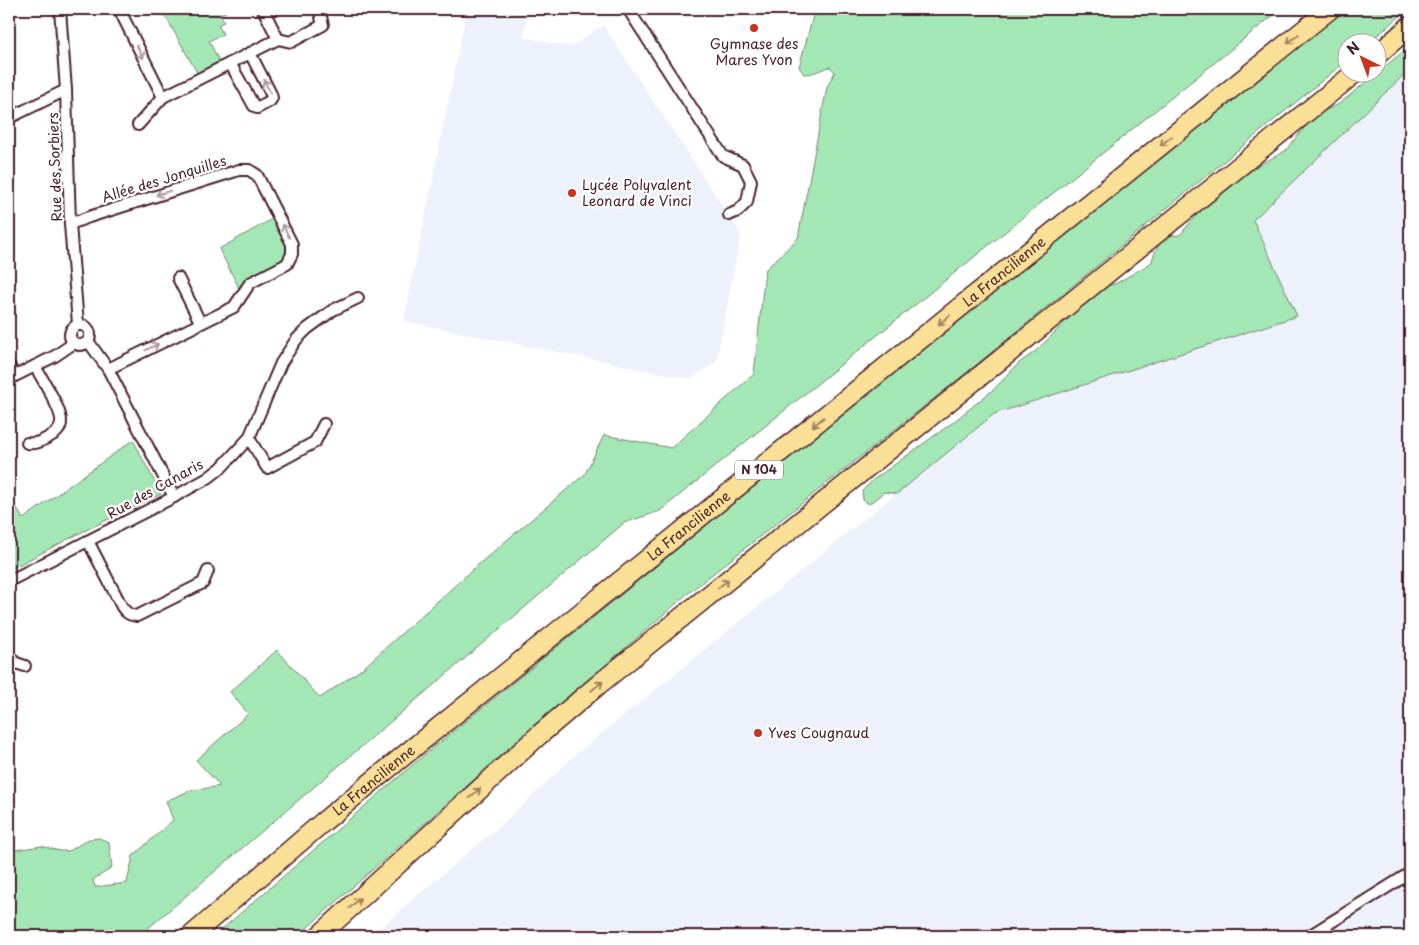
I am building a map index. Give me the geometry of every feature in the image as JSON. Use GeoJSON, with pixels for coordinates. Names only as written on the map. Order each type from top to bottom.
{"type":"FeatureCollection","features":[{"type":"Feature","properties":{"kind":"highway","name":"La Francilienne"},"geometry":{"type":"LineString","coordinates":[[191,936],[411,750],[1330,9]]}},
{"type":"Feature","properties":{"kind":"highway"},"geometry":{"type":"LineString","coordinates":[[1386,47],[1410,26]]}},
{"type":"Feature","properties":{"kind":"highway"},"geometry":{"type":"LineString","coordinates":[[319,936],[539,735],[598,685],[1344,82]]}},
{"type":"Feature","properties":{"kind":"street","name":"Rue des Sorbiers"},"geometry":{"type":"LineString","coordinates":[[60,9],[66,90],[70,224],[78,324]]}},
{"type":"Feature","properties":{"kind":"street"},"geometry":{"type":"LineString","coordinates":[[119,9],[163,97]]}},
{"type":"Feature","properties":{"kind":"street"},"geometry":{"type":"LineString","coordinates":[[263,9],[278,39]]}},
{"type":"Feature","properties":{"kind":"street"},"geometry":{"type":"LineString","coordinates":[[138,125],[163,97],[278,39],[291,42],[323,25],[319,9]]}},
{"type":"Feature","properties":{"kind":"street"},"geometry":{"type":"LineString","coordinates":[[628,9],[723,156],[743,165],[751,181],[747,202],[738,211],[729,215]]}},
{"type":"Feature","properties":{"kind":"street"},"geometry":{"type":"LineString","coordinates":[[230,63],[254,106],[257,108],[272,98],[250,53]]}},
{"type":"Feature","properties":{"kind":"street"},"geometry":{"type":"LineString","coordinates":[[9,118],[66,90]]}},
{"type":"Feature","properties":{"kind":"street","name":"Allée des Jonquilles"},"geometry":{"type":"LineString","coordinates":[[70,224],[239,170],[249,170],[257,175],[292,244],[292,254],[287,264],[250,282],[234,306],[108,369]]}},
{"type":"Feature","properties":{"kind":"street"},"geometry":{"type":"LineString","coordinates":[[178,278],[200,322]]}},
{"type":"Feature","properties":{"kind":"street","name":"Rue des Canaris"},"geometry":{"type":"LineString","coordinates":[[9,581],[208,478],[236,454],[249,438],[281,362],[296,340],[307,329],[333,310],[358,298]]}},
{"type":"Feature","properties":{"kind":"street","name":"Rue des Sorbiers"},"geometry":{"type":"LineString","coordinates":[[74,343],[69,334],[72,328],[78,324],[84,325],[89,329],[90,336],[88,342],[108,369],[174,497]]}},
{"type":"Feature","properties":{"kind":"street"},"geometry":{"type":"LineString","coordinates":[[9,365],[12,378],[55,356],[74,343],[82,345],[88,342]]}},
{"type":"Feature","properties":{"kind":"street"},"geometry":{"type":"LineString","coordinates":[[27,443],[36,444],[54,434],[61,425],[60,414],[35,366]]}},
{"type":"Feature","properties":{"kind":"street"},"geometry":{"type":"LineString","coordinates":[[249,438],[267,468],[315,442],[324,424]]}},
{"type":"Feature","properties":{"kind":"street"},"geometry":{"type":"LineString","coordinates":[[88,541],[122,607],[131,615],[137,616],[203,583],[208,571]]}},
{"type":"Feature","properties":{"kind":"street"},"geometry":{"type":"LineString","coordinates":[[9,656],[16,663],[26,666]]}},
{"type":"Feature","properties":{"kind":"street"},"geometry":{"type":"LineString","coordinates":[[1309,936],[1410,872]]}},
{"type":"Feature","properties":{"kind":"shaded area","name":"Lycée Polyvalent Leonard de Vinci"},"geometry":{"type":"Polygon","coordinates":[[[467,9],[528,9],[523,37],[571,47],[603,25],[741,234],[716,362],[691,379],[404,321],[467,9]]]}},
{"type":"Feature","properties":{"kind":"shaded area"},"geometry":{"type":"Polygon","coordinates":[[[1410,69],[1410,936],[370,936],[509,818],[574,756],[994,414],[1297,316],[1253,220],[1410,69]]]}},
{"type":"Feature","properties":{"kind":"green space"},"geometry":{"type":"Polygon","coordinates":[[[156,9],[231,9],[220,15],[224,22],[218,25],[223,34],[209,41],[222,67],[200,78],[167,19],[158,13],[156,9]]]}},
{"type":"Feature","properties":{"kind":"green space"},"geometry":{"type":"Polygon","coordinates":[[[815,9],[1281,9],[660,511],[624,523],[139,936],[9,936],[9,851],[41,846],[60,851],[69,851],[89,839],[99,838],[109,842],[112,867],[93,880],[95,887],[127,883],[133,856],[173,820],[166,801],[189,791],[220,786],[196,760],[248,714],[230,692],[277,650],[320,698],[362,669],[480,563],[585,474],[604,435],[671,448],[754,374],[765,270],[798,238],[827,87],[835,72],[830,67],[804,74],[799,67],[815,9]]]}},
{"type":"Feature","properties":{"kind":"green space"},"geometry":{"type":"Polygon","coordinates":[[[1345,9],[1409,9],[1381,32],[1336,32],[1336,69],[975,366],[686,595],[298,936],[214,936],[423,756],[821,432],[953,320],[1345,9]]]}},
{"type":"Feature","properties":{"kind":"green space"},"geometry":{"type":"Polygon","coordinates":[[[1410,46],[1410,69],[1253,220],[1297,316],[994,414],[897,494],[884,492],[869,504],[863,500],[862,491],[873,480],[952,423],[994,389],[1019,363],[1037,350],[1079,308],[1104,287],[1117,283],[1151,263],[1164,236],[1180,235],[1199,212],[1248,171],[1285,151],[1315,115],[1339,104],[1366,82],[1386,82],[1386,66],[1410,46]]]}},
{"type":"Feature","properties":{"kind":"green space"},"geometry":{"type":"Polygon","coordinates":[[[274,218],[288,244],[288,252],[283,260],[246,279],[239,288],[219,249],[274,218]]]}},
{"type":"Feature","properties":{"kind":"green space"},"geometry":{"type":"Polygon","coordinates":[[[9,261],[16,283],[9,287],[9,261]]]}},
{"type":"Feature","properties":{"kind":"green space"},"geometry":{"type":"Polygon","coordinates":[[[133,440],[161,494],[9,570],[9,494],[23,519],[133,440]]]}},
{"type":"Feature","properties":{"kind":"place","name":"Gymnase des Mares Yvon"},"geometry":{"type":"Point","coordinates":[754,28]}},
{"type":"Feature","properties":{"kind":"place","name":"Lycée Polyvalent Leonard de Vinci"},"geometry":{"type":"Point","coordinates":[572,193]}},
{"type":"Feature","properties":{"kind":"place","name":"Yves Cougnaud"},"geometry":{"type":"Point","coordinates":[758,733]}}]}
